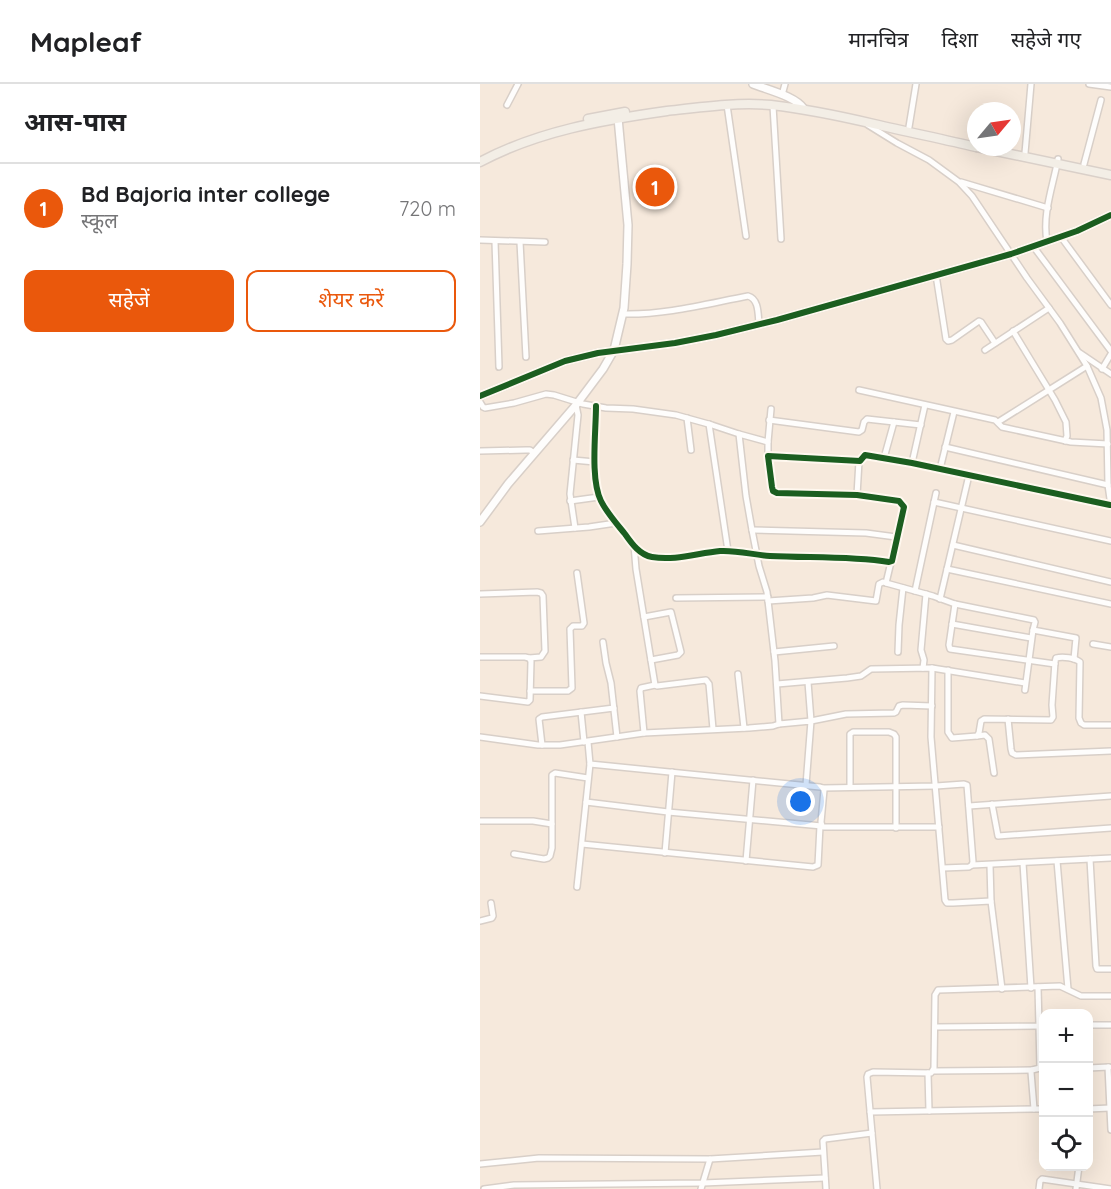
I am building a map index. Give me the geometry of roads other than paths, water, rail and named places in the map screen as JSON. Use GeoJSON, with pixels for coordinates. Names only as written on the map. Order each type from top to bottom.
{"type":"FeatureCollection","features":[{"type":"Feature","properties":{"kind":"main road"},"geometry":{"type":"LineString","coordinates":[[480,156],[533,134],[621,112],[740,100],[759,100],[852,114],[967,143]]}},
{"type":"Feature","properties":{"kind":"main road"},"geometry":{"type":"LineString","coordinates":[[480,162],[522,143],[563,130],[618,118],[740,104],[802,107],[967,143]]}},
{"type":"Feature","properties":{"kind":"main road"},"geometry":{"type":"LineString","coordinates":[[1021,152],[1111,176]]}},
{"type":"Feature","properties":{"kind":"main road"},"geometry":{"type":"LineString","coordinates":[[1021,154],[1111,170]]}},
{"type":"Feature","properties":{"kind":"street"},"geometry":{"type":"LineString","coordinates":[[507,105],[518,84]]}},
{"type":"Feature","properties":{"kind":"street"},"geometry":{"type":"LineString","coordinates":[[753,84],[782,95],[802,107]]}},
{"type":"Feature","properties":{"kind":"street"},"geometry":{"type":"LineString","coordinates":[[782,95],[784,84]]}},
{"type":"Feature","properties":{"kind":"street"},"geometry":{"type":"LineString","coordinates":[[909,127],[916,84]]}},
{"type":"Feature","properties":{"kind":"street"},"geometry":{"type":"LineString","coordinates":[[1025,153],[1031,84]]}},
{"type":"Feature","properties":{"kind":"street"},"geometry":{"type":"LineString","coordinates":[[1089,84],[1111,87]]}},
{"type":"Feature","properties":{"kind":"street"},"geometry":{"type":"LineString","coordinates":[[1084,164],[1101,100]]}},
{"type":"Feature","properties":{"kind":"street"},"geometry":{"type":"LineString","coordinates":[[727,105],[746,236]]}},
{"type":"Feature","properties":{"kind":"street"},"geometry":{"type":"LineString","coordinates":[[773,105],[781,239]]}},
{"type":"Feature","properties":{"kind":"street"},"geometry":{"type":"LineString","coordinates":[[480,522],[534,453],[577,404],[614,350],[623,314],[628,225],[618,118]]}},
{"type":"Feature","properties":{"kind":"street"},"geometry":{"type":"LineString","coordinates":[[768,456],[859,461],[865,455],[969,475],[1111,507],[1108,485],[1107,430],[1101,398],[1079,352],[972,196],[959,182],[930,160],[861,121]]}},
{"type":"Feature","properties":{"kind":"street"},"geometry":{"type":"LineString","coordinates":[[1047,242],[1045,230],[1048,208],[1058,162]]}},
{"type":"Feature","properties":{"kind":"street"},"geometry":{"type":"LineString","coordinates":[[959,182],[1048,208]]}},
{"type":"Feature","properties":{"kind":"street"},"geometry":{"type":"LineString","coordinates":[[480,396],[582,356],[675,343],[759,324],[1011,254],[1077,231],[1111,215]]}},
{"type":"Feature","properties":{"kind":"street"},"geometry":{"type":"LineString","coordinates":[[1061,237],[1111,305]]}},
{"type":"Feature","properties":{"kind":"street"},"geometry":{"type":"LineString","coordinates":[[480,240],[545,242]]}},
{"type":"Feature","properties":{"kind":"street"},"geometry":{"type":"LineString","coordinates":[[495,241],[499,367]]}},
{"type":"Feature","properties":{"kind":"street"},"geometry":{"type":"LineString","coordinates":[[520,242],[526,357]]}},
{"type":"Feature","properties":{"kind":"street"},"geometry":{"type":"LineString","coordinates":[[1034,246],[1111,352],[1102,369]]}},
{"type":"Feature","properties":{"kind":"street"},"geometry":{"type":"LineString","coordinates":[[936,275],[946,339],[951,340],[979,321],[995,343]]}},
{"type":"Feature","properties":{"kind":"street"},"geometry":{"type":"LineString","coordinates":[[623,314],[658,313],[748,296],[755,301],[759,324]]}},
{"type":"Feature","properties":{"kind":"street"},"geometry":{"type":"LineString","coordinates":[[985,350],[1049,308]]}},
{"type":"Feature","properties":{"kind":"street"},"geometry":{"type":"LineString","coordinates":[[1013,331],[1066,422],[1065,441]]}},
{"type":"Feature","properties":{"kind":"street"},"geometry":{"type":"LineString","coordinates":[[1079,352],[1111,374]]}},
{"type":"Feature","properties":{"kind":"street"},"geometry":{"type":"LineString","coordinates":[[998,422],[1087,366]]}},
{"type":"Feature","properties":{"kind":"street"},"geometry":{"type":"LineString","coordinates":[[859,390],[998,422],[1002,427],[1065,441],[1108,444]]}},
{"type":"Feature","properties":{"kind":"street"},"geometry":{"type":"LineString","coordinates":[[480,402],[485,408],[546,394],[562,397],[577,404],[633,409],[687,418],[768,442]]}},
{"type":"Feature","properties":{"kind":"street"},"geometry":{"type":"LineString","coordinates":[[575,528],[570,501],[578,420],[577,404]]}},
{"type":"Feature","properties":{"kind":"street"},"geometry":{"type":"LineString","coordinates":[[912,463],[925,405]]}},
{"type":"Feature","properties":{"kind":"street"},"geometry":{"type":"LineString","coordinates":[[597,406],[595,478],[599,497],[616,523],[644,554],[652,557],[687,557],[728,551],[756,555],[866,558],[891,562]]}},
{"type":"Feature","properties":{"kind":"street"},"geometry":{"type":"LineString","coordinates":[[771,409],[768,456],[773,491],[777,493],[857,495],[885,498],[902,503],[904,507],[886,583]]}},
{"type":"Feature","properties":{"kind":"street"},"geometry":{"type":"LineString","coordinates":[[940,469],[954,412]]}},
{"type":"Feature","properties":{"kind":"street"},"geometry":{"type":"LineString","coordinates":[[687,418],[691,450]]}},
{"type":"Feature","properties":{"kind":"street"},"geometry":{"type":"LineString","coordinates":[[769,420],[859,432],[867,419],[921,425]]}},
{"type":"Feature","properties":{"kind":"street"},"geometry":{"type":"LineString","coordinates":[[884,458],[894,422]]}},
{"type":"Feature","properties":{"kind":"street"},"geometry":{"type":"LineString","coordinates":[[709,424],[728,551]]}},
{"type":"Feature","properties":{"kind":"street"},"geometry":{"type":"LineString","coordinates":[[739,434],[756,555],[768,599],[779,724]]}},
{"type":"Feature","properties":{"kind":"street"},"geometry":{"type":"LineString","coordinates":[[945,447],[1108,485]]}},
{"type":"Feature","properties":{"kind":"street"},"geometry":{"type":"LineString","coordinates":[[480,451],[530,450],[534,453]]}},
{"type":"Feature","properties":{"kind":"street"},"geometry":{"type":"LineString","coordinates":[[573,460],[595,462]]}},
{"type":"Feature","properties":{"kind":"street"},"geometry":{"type":"LineString","coordinates":[[857,495],[859,461]]}},
{"type":"Feature","properties":{"kind":"street"},"geometry":{"type":"LineString","coordinates":[[940,599],[969,475]]}},
{"type":"Feature","properties":{"kind":"street"},"geometry":{"type":"LineString","coordinates":[[915,591],[936,494]]}},
{"type":"Feature","properties":{"kind":"street"},"geometry":{"type":"LineString","coordinates":[[570,501],[599,497]]}},
{"type":"Feature","properties":{"kind":"street"},"geometry":{"type":"LineString","coordinates":[[934,501],[1111,541]]}},
{"type":"Feature","properties":{"kind":"street"},"geometry":{"type":"LineString","coordinates":[[538,531],[616,523]]}},
{"type":"Feature","properties":{"kind":"street"},"geometry":{"type":"LineString","coordinates":[[752,530],[866,533],[896,537]]}},
{"type":"Feature","properties":{"kind":"street"},"geometry":{"type":"LineString","coordinates":[[634,545],[655,685]]}},
{"type":"Feature","properties":{"kind":"street"},"geometry":{"type":"LineString","coordinates":[[953,545],[1111,582]]}},
{"type":"Feature","properties":{"kind":"street"},"geometry":{"type":"LineString","coordinates":[[947,569],[1111,604]]}},
{"type":"Feature","properties":{"kind":"street"},"geometry":{"type":"LineString","coordinates":[[530,691],[568,691],[572,688],[570,629],[573,626],[582,626],[584,623],[577,573]]}},
{"type":"Feature","properties":{"kind":"street"},"geometry":{"type":"LineString","coordinates":[[676,598],[768,599],[813,598],[826,595],[874,602],[877,600],[879,584],[883,582],[955,604],[1035,622],[1025,686],[932,668],[871,669],[861,676],[777,684]]}},
{"type":"Feature","properties":{"kind":"street"},"geometry":{"type":"LineString","coordinates":[[898,652],[903,588]]}},
{"type":"Feature","properties":{"kind":"street"},"geometry":{"type":"LineString","coordinates":[[480,594],[541,593],[545,651],[541,657],[480,657]]}},
{"type":"Feature","properties":{"kind":"street"},"geometry":{"type":"LineString","coordinates":[[923,668],[921,650],[926,594]]}},
{"type":"Feature","properties":{"kind":"street"},"geometry":{"type":"LineString","coordinates":[[955,604],[950,649],[1054,664]]}},
{"type":"Feature","properties":{"kind":"street"},"geometry":{"type":"LineString","coordinates":[[644,617],[671,612],[681,652],[678,655],[651,660]]}},
{"type":"Feature","properties":{"kind":"street"},"geometry":{"type":"LineString","coordinates":[[952,624],[1031,638]]}},
{"type":"Feature","properties":{"kind":"street"},"geometry":{"type":"LineString","coordinates":[[1033,630],[1076,638],[1074,659]]}},
{"type":"Feature","properties":{"kind":"street"},"geometry":{"type":"LineString","coordinates":[[603,642],[611,682],[616,737]]}},
{"type":"Feature","properties":{"kind":"street"},"geometry":{"type":"LineString","coordinates":[[1093,644],[1111,647]]}},
{"type":"Feature","properties":{"kind":"street"},"geometry":{"type":"LineString","coordinates":[[774,652],[834,646]]}},
{"type":"Feature","properties":{"kind":"street"},"geometry":{"type":"LineString","coordinates":[[977,736],[980,734],[981,721],[984,719],[1051,720],[1053,717],[1054,664],[1056,658],[1059,657],[1077,660],[1081,665],[1079,718],[1081,723],[1111,725]]}},
{"type":"Feature","properties":{"kind":"street"},"geometry":{"type":"LineString","coordinates":[[480,696],[525,703],[530,700],[531,661],[529,658]]}},
{"type":"Feature","properties":{"kind":"street"},"geometry":{"type":"LineString","coordinates":[[932,668],[931,737],[945,900],[947,903],[991,901]]}},
{"type":"Feature","properties":{"kind":"street"},"geometry":{"type":"LineString","coordinates":[[948,670],[948,732],[952,738],[985,735],[989,739],[994,773]]}},
{"type":"Feature","properties":{"kind":"street"},"geometry":{"type":"LineString","coordinates":[[738,674],[744,728]]}},
{"type":"Feature","properties":{"kind":"street"},"geometry":{"type":"LineString","coordinates":[[644,733],[641,688],[706,680],[709,684],[713,729]]}},
{"type":"Feature","properties":{"kind":"street"},"geometry":{"type":"LineString","coordinates":[[806,785],[811,721],[808,682]]}},
{"type":"Feature","properties":{"kind":"street"},"geometry":{"type":"LineString","coordinates":[[480,737],[560,745],[644,733],[773,726],[846,714],[894,713],[899,706],[903,705],[932,706]]}},
{"type":"Feature","properties":{"kind":"street"},"geometry":{"type":"LineString","coordinates":[[542,745],[540,718],[614,708]]}},
{"type":"Feature","properties":{"kind":"street"},"geometry":{"type":"LineString","coordinates":[[577,886],[590,764],[581,712]]}},
{"type":"Feature","properties":{"kind":"street"},"geometry":{"type":"LineString","coordinates":[[1008,719],[1011,749],[1016,755],[1111,751]]}},
{"type":"Feature","properties":{"kind":"street"},"geometry":{"type":"LineString","coordinates":[[850,787],[850,734],[853,732],[890,732],[894,734],[896,736],[896,828]]}},
{"type":"Feature","properties":{"kind":"street"},"geometry":{"type":"LineString","coordinates":[[590,764],[823,788],[964,784],[967,785],[972,865]]}},
{"type":"Feature","properties":{"kind":"street"},"geometry":{"type":"LineString","coordinates":[[665,853],[672,772]]}},
{"type":"Feature","properties":{"kind":"street"},"geometry":{"type":"LineString","coordinates":[[514,854],[548,858],[550,856],[552,848],[552,775],[555,773],[588,778]]}},
{"type":"Feature","properties":{"kind":"street"},"geometry":{"type":"LineString","coordinates":[[746,861],[753,780]]}},
{"type":"Feature","properties":{"kind":"street"},"geometry":{"type":"LineString","coordinates":[[582,844],[815,867],[818,865],[823,788]]}},
{"type":"Feature","properties":{"kind":"street"},"geometry":{"type":"LineString","coordinates":[[969,806],[1111,796]]}},
{"type":"Feature","properties":{"kind":"street"},"geometry":{"type":"LineString","coordinates":[[586,802],[821,826],[939,827]]}},
{"type":"Feature","properties":{"kind":"street"},"geometry":{"type":"LineString","coordinates":[[992,804],[998,836],[1111,828]]}},
{"type":"Feature","properties":{"kind":"street"},"geometry":{"type":"LineString","coordinates":[[480,821],[533,821],[552,824]]}},
{"type":"Feature","properties":{"kind":"street"},"geometry":{"type":"LineString","coordinates":[[943,868],[1111,858]]}},
{"type":"Feature","properties":{"kind":"street"},"geometry":{"type":"LineString","coordinates":[[1090,859],[1096,966],[1100,970],[1111,969]]}},
{"type":"Feature","properties":{"kind":"street"},"geometry":{"type":"LineString","coordinates":[[1057,861],[1068,989]]}},
{"type":"Feature","properties":{"kind":"street"},"geometry":{"type":"LineString","coordinates":[[1023,863],[1034,987],[1039,1015]]}},
{"type":"Feature","properties":{"kind":"street"},"geometry":{"type":"LineString","coordinates":[[990,865],[991,901],[1002,989]]}},
{"type":"Feature","properties":{"kind":"street"},"geometry":{"type":"LineString","coordinates":[[480,921],[492,918],[491,903]]}},
{"type":"Feature","properties":{"kind":"street"},"geometry":{"type":"LineString","coordinates":[[929,1111],[931,1072],[934,1068],[935,995],[938,990],[1060,986],[1081,996],[1111,996]]}},
{"type":"Feature","properties":{"kind":"street"},"geometry":{"type":"LineString","coordinates":[[1093,1025],[1111,1025]]}},
{"type":"Feature","properties":{"kind":"street"},"geometry":{"type":"LineString","coordinates":[[935,1027],[1039,1026]]}},
{"type":"Feature","properties":{"kind":"street"},"geometry":{"type":"LineString","coordinates":[[1093,1068],[1110,1067],[1111,1130]]}},
{"type":"Feature","properties":{"kind":"street"},"geometry":{"type":"LineString","coordinates":[[877,1189],[868,1074],[873,1072],[1038,1069],[1034,1109]]}},
{"type":"Feature","properties":{"kind":"street"},"geometry":{"type":"LineString","coordinates":[[1093,1109],[1110,1108]]}},
{"type":"Feature","properties":{"kind":"street"},"geometry":{"type":"LineString","coordinates":[[870,1112],[1039,1109]]}},
{"type":"Feature","properties":{"kind":"street"},"geometry":{"type":"LineString","coordinates":[[826,1189],[823,1152],[825,1139],[872,1133]]}},
{"type":"Feature","properties":{"kind":"street"},"geometry":{"type":"LineString","coordinates":[[480,1164],[538,1158],[710,1159],[823,1152]]}},
{"type":"Feature","properties":{"kind":"street"},"geometry":{"type":"LineString","coordinates":[[702,1186],[710,1159]]}},
{"type":"Feature","properties":{"kind":"street"},"geometry":{"type":"LineString","coordinates":[[1076,1187],[1078,1171]]}},
{"type":"Feature","properties":{"kind":"street"},"geometry":{"type":"LineString","coordinates":[[484,1189],[514,1185],[702,1186],[825,1178]]}},
{"type":"Feature","properties":{"kind":"street"},"geometry":{"type":"LineString","coordinates":[[1039,1189],[1042,1179],[1076,1187],[1111,1189]]}},
{"type":"Feature","properties":{"kind":"place","name":"Bd Bajoria inter college"},"geometry":{"type":"Point","coordinates":[655,187]}}]}
